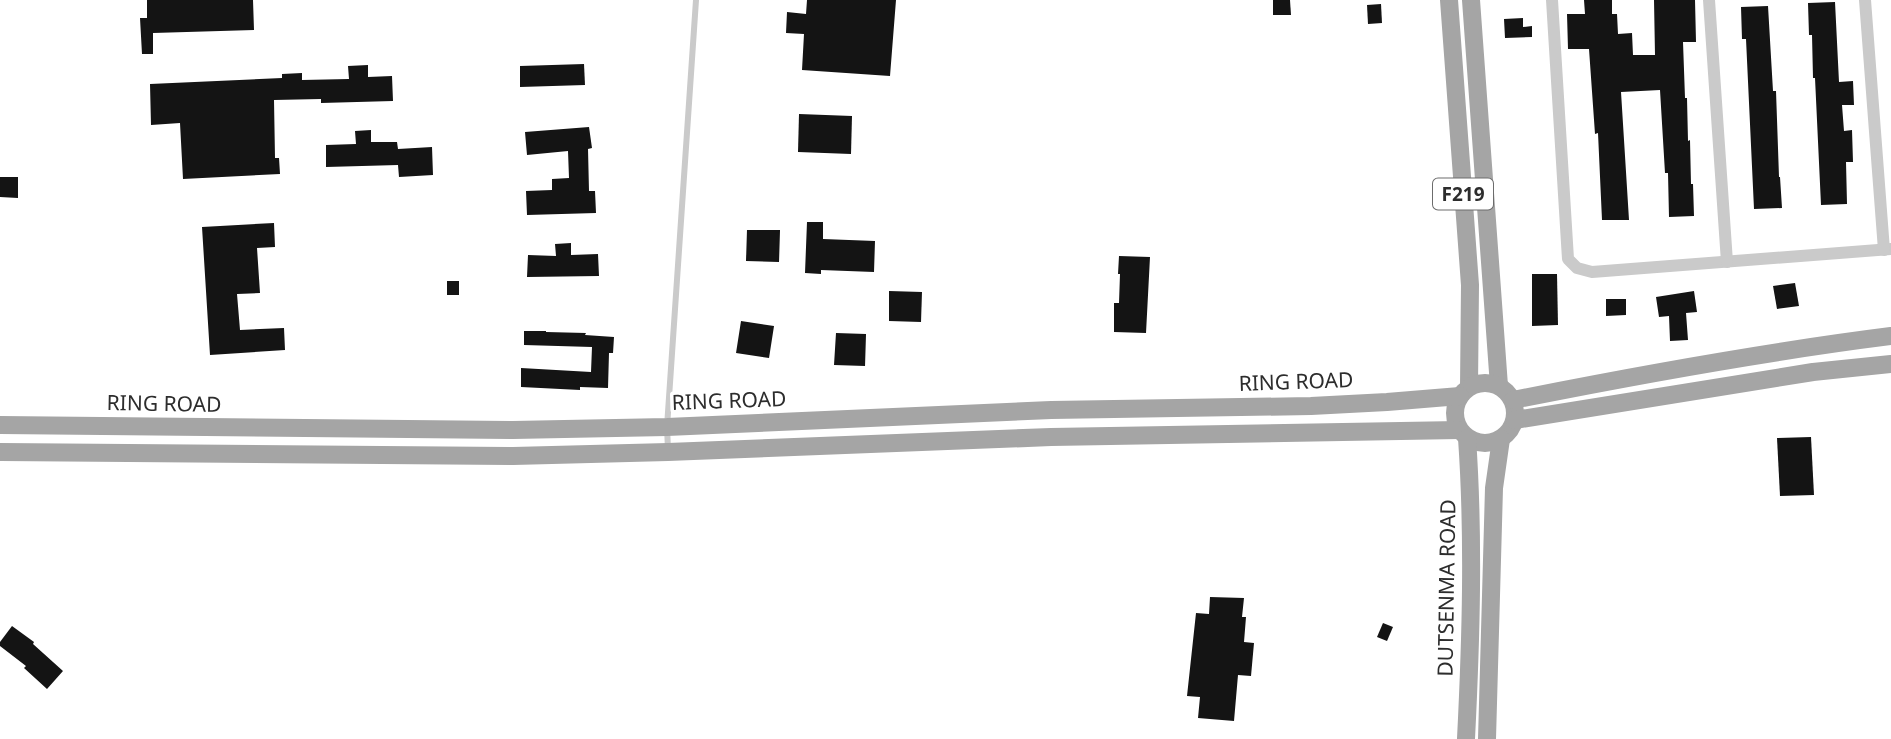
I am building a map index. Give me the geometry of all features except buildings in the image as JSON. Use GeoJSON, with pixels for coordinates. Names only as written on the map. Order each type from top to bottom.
{"type":"FeatureCollection","features":[{"type":"Feature","properties":{"kind":"main road","name":"F219"},"geometry":{"type":"LineString","coordinates":[[1449,0],[1470,285],[1464,391],[1455,407],[1455,419],[1463,434]]}},
{"type":"Feature","properties":{"kind":"main road","name":"F219"},"geometry":{"type":"LineString","coordinates":[[1471,0],[1499,386]]}},
{"type":"Feature","properties":{"kind":"main road"},"geometry":{"type":"LineString","coordinates":[[1513,400],[1713,362],[1891,336]]}},
{"type":"Feature","properties":{"kind":"main road"},"geometry":{"type":"LineString","coordinates":[[1515,420],[1813,372],[1891,364]]}},
{"type":"Feature","properties":{"kind":"main road"},"geometry":{"type":"LineString","coordinates":[[0,452],[513,456],[1051,437],[1463,434],[1478,443],[1490,444],[1502,439],[1515,420],[1516,410],[1507,392],[1489,383],[1464,391]]}},
{"type":"Feature","properties":{"kind":"main road","name":"RING ROAD"},"geometry":{"type":"LineString","coordinates":[[0,425],[500,430],[667,427],[1051,410],[1311,406],[1387,402],[1464,391]]}},
{"type":"Feature","properties":{"kind":"main road","name":"DUTSENMA ROAD"},"geometry":{"type":"LineString","coordinates":[[1463,434],[1471,489],[1466,739]]}},
{"type":"Feature","properties":{"kind":"main road"},"geometry":{"type":"LineString","coordinates":[[1488,739],[1494,488],[1502,439]]}},
{"type":"Feature","properties":{"kind":"street"},"geometry":{"type":"LineString","coordinates":[[1552,0],[1568,259],[1577,268],[1592,272],[1887,249],[1865,0]]}},
{"type":"Feature","properties":{"kind":"street"},"geometry":{"type":"LineString","coordinates":[[1709,0],[1727,262]]}},
{"type":"Feature","properties":{"kind":"lane"},"geometry":{"type":"LineString","coordinates":[[668,452],[667,427],[696,0]]}}]}
